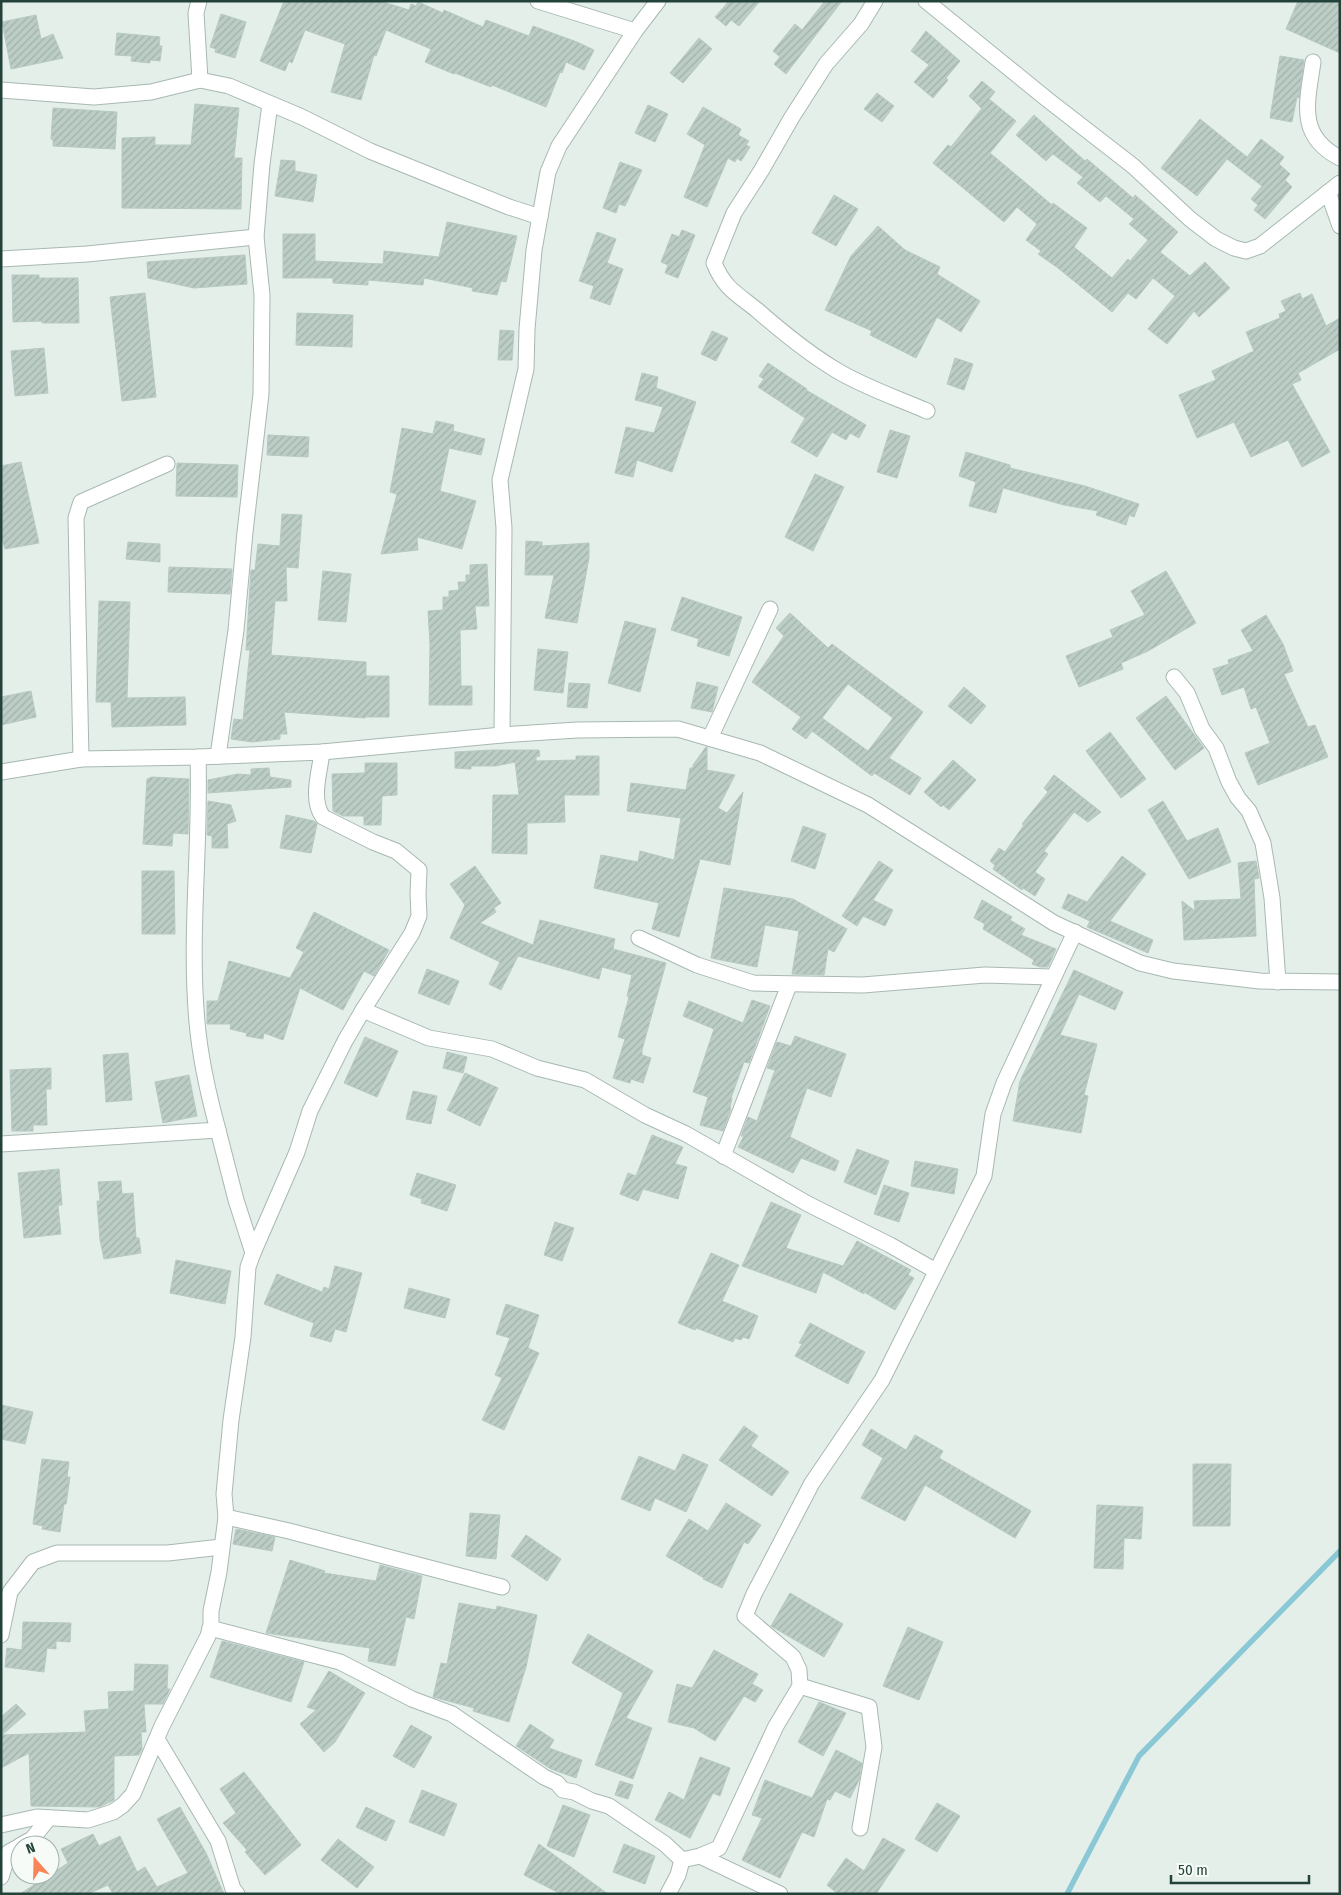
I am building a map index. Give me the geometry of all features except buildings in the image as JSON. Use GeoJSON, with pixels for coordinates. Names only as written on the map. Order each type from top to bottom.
{"type":"FeatureCollection","features":[{"type":"Feature","properties":{"kind":"street"},"geometry":{"type":"LineString","coordinates":[[198,1],[196,13],[200,80]]}},
{"type":"Feature","properties":{"kind":"street"},"geometry":{"type":"LineString","coordinates":[[538,1],[634,32]]}},
{"type":"Feature","properties":{"kind":"street"},"geometry":{"type":"LineString","coordinates":[[502,735],[504,528],[500,480],[526,369],[527,329],[534,250],[548,172],[559,146],[634,32],[658,1]]}},
{"type":"Feature","properties":{"kind":"street"},"geometry":{"type":"LineString","coordinates":[[875,1],[861,24],[826,64],[792,117],[734,213],[714,263],[718,275],[729,289],[812,354],[856,380],[927,411]]}},
{"type":"Feature","properties":{"kind":"street"},"geometry":{"type":"LineString","coordinates":[[926,1],[1133,166],[1190,219],[1216,239],[1234,248],[1246,251],[1260,246],[1334,188],[1340,226]]}},
{"type":"Feature","properties":{"kind":"street"},"geometry":{"type":"LineString","coordinates":[[1313,62],[1307,106],[1308,125],[1322,147],[1340,158]]}},
{"type":"Feature","properties":{"kind":"street"},"geometry":{"type":"LineString","coordinates":[[1,90],[94,97],[151,92],[200,80],[229,86],[302,117],[370,151],[509,207],[540,217]]}},
{"type":"Feature","properties":{"kind":"street"},"geometry":{"type":"LineString","coordinates":[[218,756],[236,630],[261,394],[262,295],[256,237],[262,164],[270,104]]}},
{"type":"Feature","properties":{"kind":"street"},"geometry":{"type":"LineString","coordinates":[[1,259],[87,254],[256,237]]}},
{"type":"Feature","properties":{"kind":"street"},"geometry":{"type":"LineString","coordinates":[[81,759],[76,518],[81,502],[167,464]]}},
{"type":"Feature","properties":{"kind":"street"},"geometry":{"type":"LineString","coordinates":[[710,738],[770,609]]}},
{"type":"Feature","properties":{"kind":"street"},"geometry":{"type":"LineString","coordinates":[[1174,677],[1187,693],[1202,729],[1216,748],[1229,782],[1238,798],[1249,811],[1264,842],[1272,898],[1278,982]]}},
{"type":"Feature","properties":{"kind":"street"},"geometry":{"type":"LineString","coordinates":[[1,772],[81,759],[322,752],[577,730],[678,730],[760,753],[868,805],[1054,922],[1140,963],[1173,970],[1260,981],[1340,982]]}},
{"type":"Feature","properties":{"kind":"street"},"geometry":{"type":"LineString","coordinates":[[1,1825],[37,1818],[88,1820],[113,1812],[123,1805],[133,1794],[157,1739],[202,1651],[210,1628],[226,1517],[224,1494],[233,1407],[243,1337],[248,1267],[286,1179],[310,1111],[362,1010],[412,933],[419,916],[420,870],[396,850],[365,838],[323,817],[319,812],[316,800],[322,752]]}},
{"type":"Feature","properties":{"kind":"street"},"geometry":{"type":"LineString","coordinates":[[198,757],[199,801],[194,917],[197,1023],[211,1104],[236,1200],[253,1253]]}},
{"type":"Feature","properties":{"kind":"street"},"geometry":{"type":"LineString","coordinates":[[682,1860],[700,1856],[719,1848],[776,1726],[800,1686],[800,1670],[793,1657],[745,1616],[754,1594],[812,1483],[882,1380],[984,1176],[993,1114],[1004,1083],[1075,932]]}},
{"type":"Feature","properties":{"kind":"street"},"geometry":{"type":"LineString","coordinates":[[639,938],[697,965],[753,983],[789,985],[863,984],[985,975],[1053,977]]}},
{"type":"Feature","properties":{"kind":"street"},"geometry":{"type":"LineString","coordinates":[[723,1156],[789,985]]}},
{"type":"Feature","properties":{"kind":"street"},"geometry":{"type":"LineString","coordinates":[[362,1010],[429,1038],[492,1049],[537,1068],[585,1080],[645,1115],[686,1134],[808,1204],[890,1245],[936,1271]]}},
{"type":"Feature","properties":{"kind":"street"},"geometry":{"type":"LineString","coordinates":[[1,1144],[218,1130]]}},
{"type":"Feature","properties":{"kind":"street"},"geometry":{"type":"LineString","coordinates":[[226,1517],[289,1531],[502,1587]]}},
{"type":"Feature","properties":{"kind":"street"},"geometry":{"type":"LineString","coordinates":[[1,1635],[3,1632],[6,1592],[33,1562],[57,1553],[168,1553],[221,1548]]}},
{"type":"Feature","properties":{"kind":"street"},"geometry":{"type":"LineString","coordinates":[[210,1628],[340,1662],[412,1699],[452,1714],[544,1777],[557,1783],[563,1790],[574,1792],[616,1810],[665,1844],[682,1860]]}},
{"type":"Feature","properties":{"kind":"street"},"geometry":{"type":"LineString","coordinates":[[800,1686],[869,1707],[874,1747],[860,1828]]}},
{"type":"Feature","properties":{"kind":"street"},"geometry":{"type":"LineString","coordinates":[[157,1739],[218,1841],[233,1889],[237,1894]]}},
{"type":"Feature","properties":{"kind":"street"},"geometry":{"type":"LineString","coordinates":[[35,1835],[49,1818]]}},
{"type":"Feature","properties":{"kind":"street"},"geometry":{"type":"LineString","coordinates":[[1,1877],[8,1852],[10,1851]]}},
{"type":"Feature","properties":{"kind":"street"},"geometry":{"type":"LineString","coordinates":[[700,1856],[780,1894]]}},
{"type":"Feature","properties":{"kind":"street"},"geometry":{"type":"LineString","coordinates":[[668,1894],[678,1874],[682,1860]]}},
{"type":"Feature","properties":{"kind":"waterway"},"geometry":{"type":"LineString","coordinates":[[1067,1894],[1139,1756],[1340,1551]]}}]}
